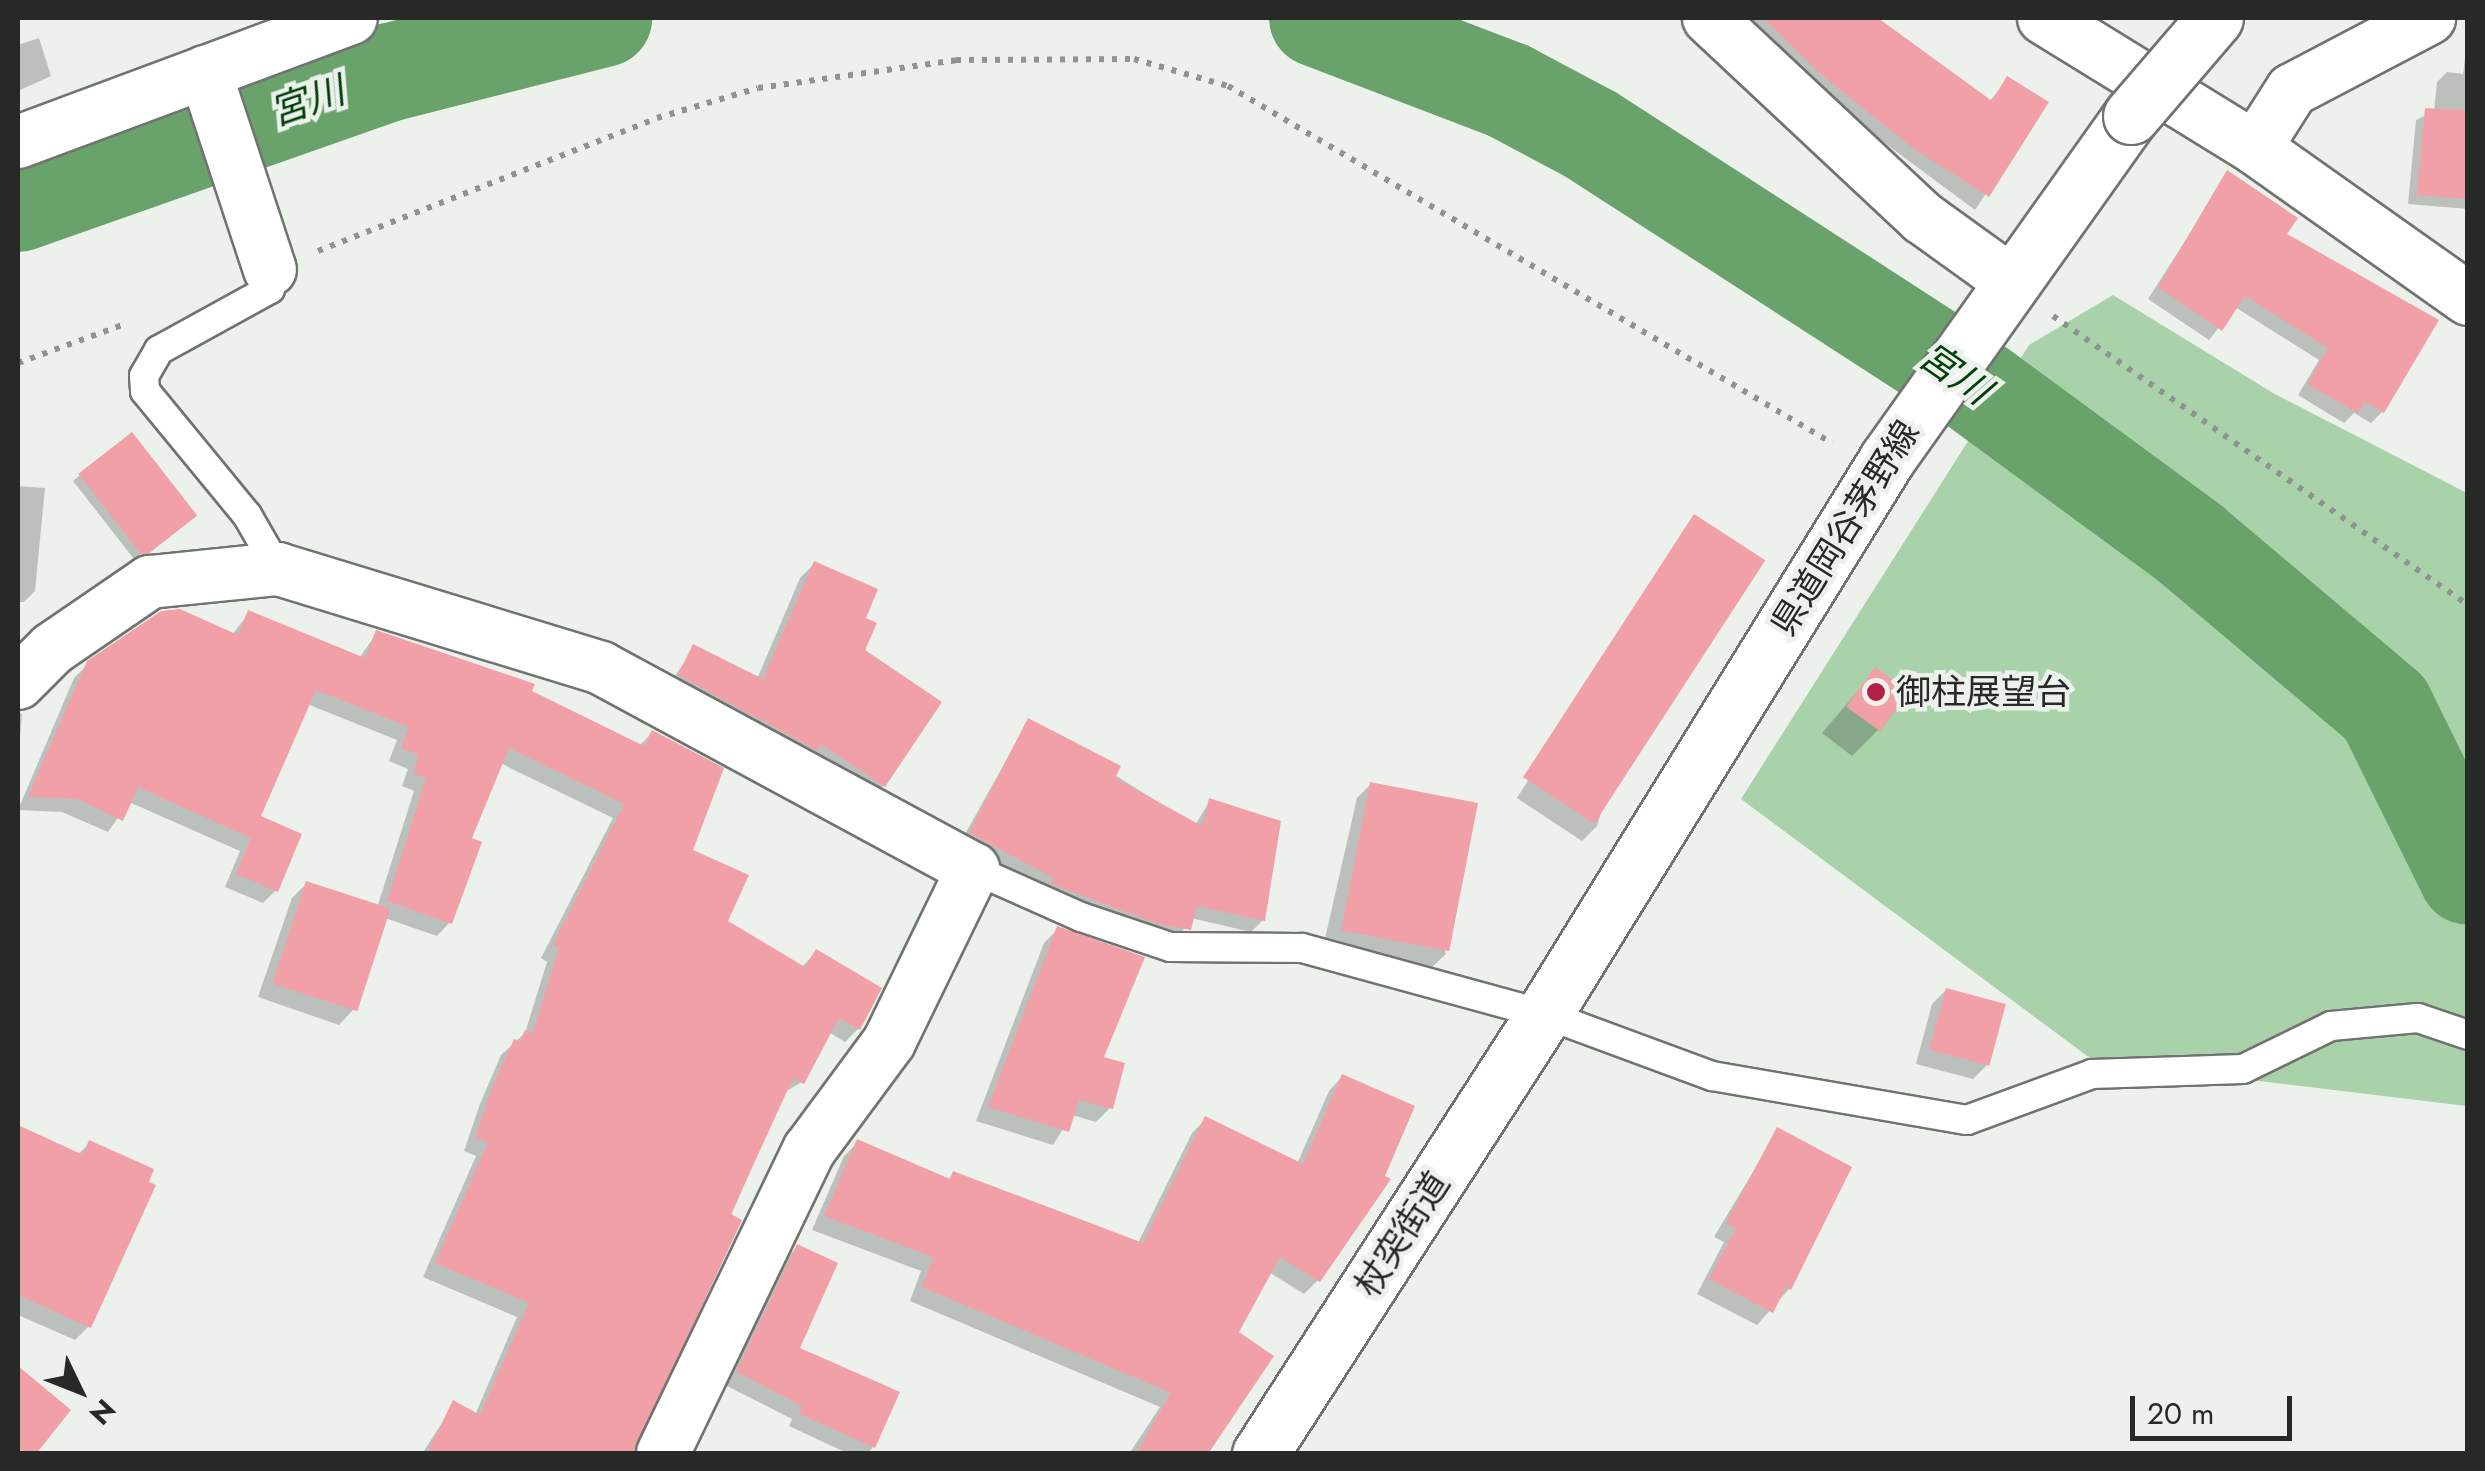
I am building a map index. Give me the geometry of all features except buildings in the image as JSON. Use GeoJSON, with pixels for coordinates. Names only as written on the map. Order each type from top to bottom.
{"type":"FeatureCollection","features":[{"type":"Feature","properties":{"kind":"main road","name":"県道岡谷茅野線"},"geometry":{"type":"LineString","coordinates":[[1544,1014],[1862,452],[2000,293],[2131,116],[2215,18]]}},
{"type":"Feature","properties":{"kind":"main road","name":"杖突街道"},"geometry":{"type":"LineString","coordinates":[[1260,1454],[1544,1014]]}},
{"type":"Feature","properties":{"kind":"street"},"geometry":{"type":"LineString","coordinates":[[18,142],[209,81],[351,18]]}},
{"type":"Feature","properties":{"kind":"street"},"geometry":{"type":"LineString","coordinates":[[1709,18],[2000,293]]}},
{"type":"Feature","properties":{"kind":"street"},"geometry":{"type":"LineString","coordinates":[[2044,18],[2255,148],[2468,299]]}},
{"type":"Feature","properties":{"kind":"street"},"geometry":{"type":"LineString","coordinates":[[2255,148],[2292,90],[2429,18]]}},
{"type":"Feature","properties":{"kind":"street"},"geometry":{"type":"LineString","coordinates":[[209,81],[267,261]]}},
{"type":"Feature","properties":{"kind":"street"},"geometry":{"type":"LineString","coordinates":[[18,683],[52,650],[150,582],[278,569],[601,668],[972,869],[890,1042],[809,1150],[663,1454]]}},
{"type":"Feature","properties":{"kind":"lane"},"geometry":{"type":"LineString","coordinates":[[267,261],[270,289],[159,350],[144,376],[145,390],[247,515],[278,569]]}},
{"type":"Feature","properties":{"kind":"lane"},"geometry":{"type":"LineString","coordinates":[[972,869],[1082,917],[1170,946],[1302,948],[1544,1014],[1712,1076],[1967,1120],[2092,1074],[2243,1069],[2331,1026],[2418,1018],[2468,1035]]}},
{"type":"Feature","properties":{"kind":"path"},"geometry":{"type":"LineString","coordinates":[[267,261],[657,118],[758,88],[956,60],[1134,59],[1228,86],[1862,452]]}},
{"type":"Feature","properties":{"kind":"path"},"geometry":{"type":"LineString","coordinates":[[2000,293],[2084,342],[2468,605]]}},
{"type":"Feature","properties":{"kind":"green space"},"geometry":{"type":"Polygon","coordinates":[[[2113,295],[2273,393],[2467,493],[2467,1106],[2094,1061],[1741,799],[2029,345],[2113,295]]]}},
{"type":"Feature","properties":{"kind":"waterway","name":"宮川"},"geometry":{"type":"LineString","coordinates":[[18,203],[391,72],[603,18]]}},
{"type":"Feature","properties":{"kind":"waterway","name":"宮川"},"geometry":{"type":"LineString","coordinates":[[1318,18],[1509,91],[1590,134],[1946,364],[2192,545],[2385,708],[2468,876]]}},
{"type":"Feature","properties":{"kind":"place","name":"御柱展望台"},"geometry":{"type":"Point","coordinates":[1876,692]}}]}
